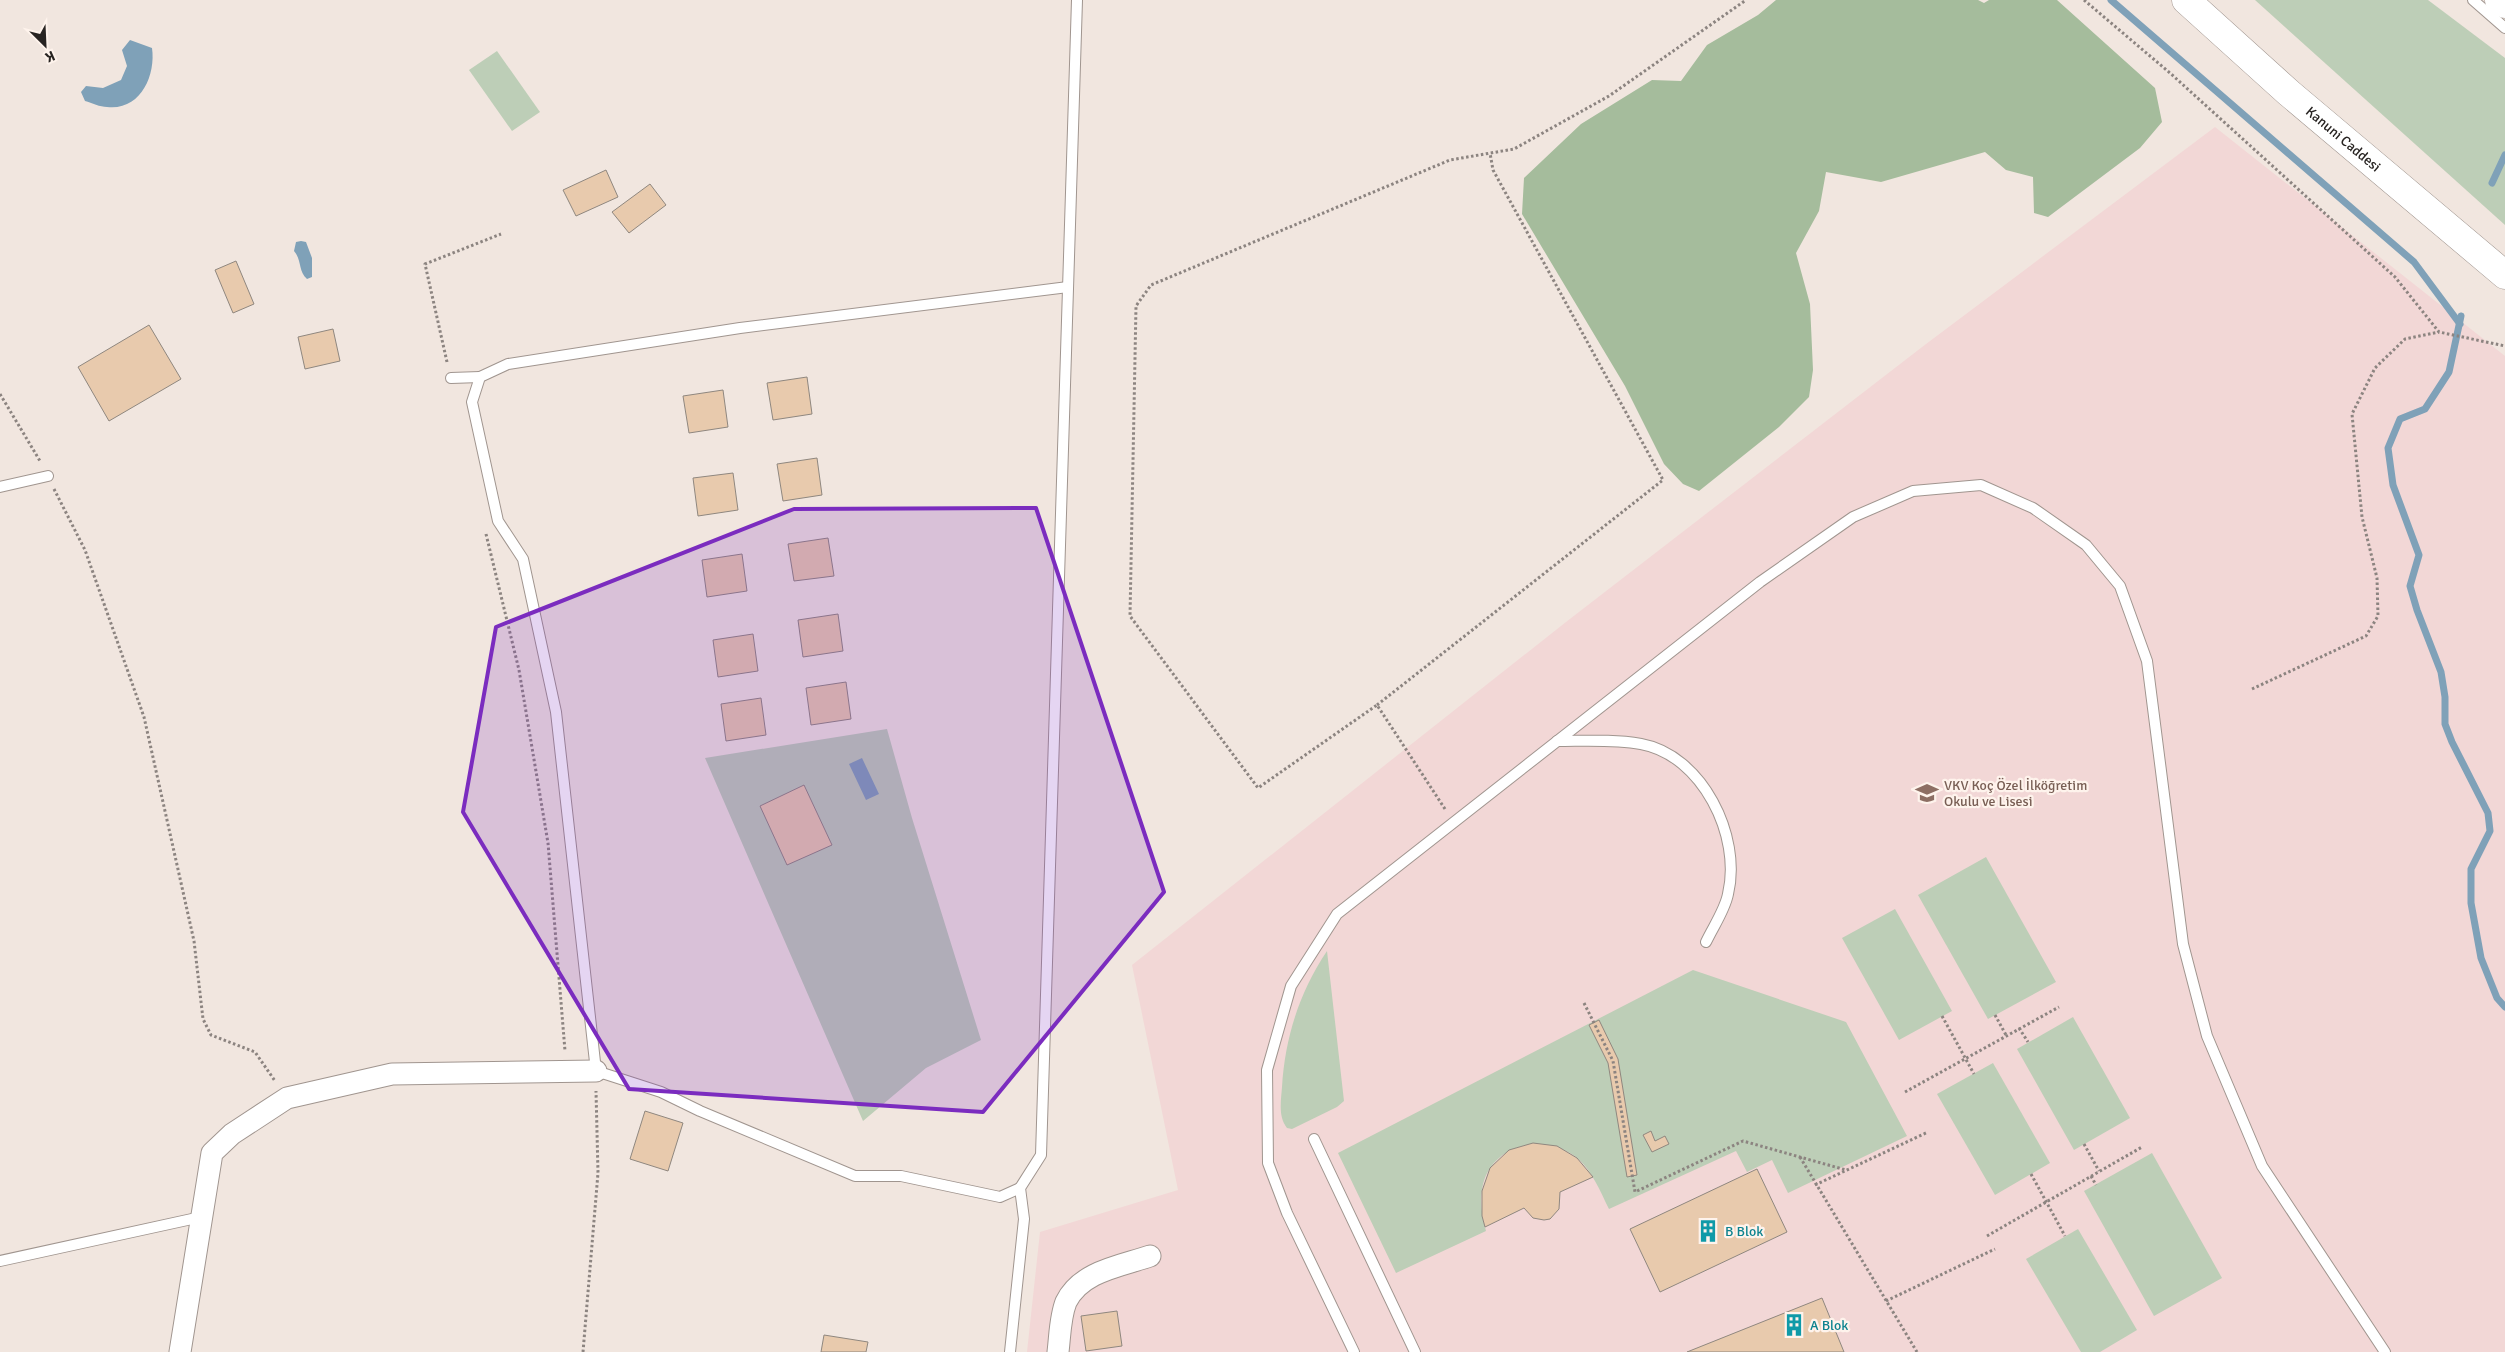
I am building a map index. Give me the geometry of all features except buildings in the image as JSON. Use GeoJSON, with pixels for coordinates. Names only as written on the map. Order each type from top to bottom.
{"type":"FeatureCollection","features":[{"type":"Feature","properties":{"kind":"main road","name":"Kanuni Caddesi"},"geometry":{"type":"LineString","coordinates":[[2186,0],[2289,93],[2505,274]]}},
{"type":"Feature","properties":{"kind":"main road"},"geometry":{"type":"LineString","coordinates":[[2499,0],[2505,4]]}},
{"type":"Feature","properties":{"kind":"street"},"geometry":{"type":"LineString","coordinates":[[180,1352],[212,1153],[232,1134],[287,1098],[392,1074],[596,1071]]}},
{"type":"Feature","properties":{"kind":"street"},"geometry":{"type":"LineString","coordinates":[[1058,1352],[1062,1315],[1072,1292],[1091,1276],[1150,1256]]}},
{"type":"Feature","properties":{"kind":"lane"},"geometry":{"type":"LineString","coordinates":[[480,377],[472,402],[498,520],[523,559],[556,712],[596,1071],[661,1092],[700,1111],[855,1176],[901,1176],[1000,1197],[1020,1188],[1041,1155],[1077,0]]}},
{"type":"Feature","properties":{"kind":"lane"},"geometry":{"type":"LineString","coordinates":[[2473,0],[2505,28]]}},
{"type":"Feature","properties":{"kind":"lane"},"geometry":{"type":"LineString","coordinates":[[451,378],[480,377],[508,364],[740,328],[1068,287]]}},
{"type":"Feature","properties":{"kind":"lane"},"geometry":{"type":"LineString","coordinates":[[0,487],[48,476]]}},
{"type":"Feature","properties":{"kind":"lane"},"geometry":{"type":"LineString","coordinates":[[1354,1352],[1287,1213],[1268,1163],[1267,1070],[1291,986],[1337,914],[1760,582],[1853,517],[1913,491],[1981,485],[2033,508],[2086,545],[2120,586],[2147,661],[2184,944],[2207,1036],[2262,1166],[2385,1352]]}},
{"type":"Feature","properties":{"kind":"lane"},"geometry":{"type":"LineString","coordinates":[[1557,742],[1607,741],[1642,744],[1666,754],[1684,767],[1706,789],[1722,817],[1730,849],[1728,894],[1706,942]]}},
{"type":"Feature","properties":{"kind":"lane"},"geometry":{"type":"LineString","coordinates":[[1314,1139],[1415,1352]]}},
{"type":"Feature","properties":{"kind":"lane"},"geometry":{"type":"LineString","coordinates":[[1010,1352],[1024,1220],[1020,1188]]}},
{"type":"Feature","properties":{"kind":"lane"},"geometry":{"type":"LineString","coordinates":[[0,1261],[201,1217]]}},
{"type":"Feature","properties":{"kind":"path"},"geometry":{"type":"LineString","coordinates":[[1490,153],[1493,170],[1663,480],[1377,705],[1258,788],[1130,616],[1136,306],[1151,285],[1450,160],[1490,153],[1514,149],[1609,96],[1746,0]]}},
{"type":"Feature","properties":{"kind":"path"},"geometry":{"type":"LineString","coordinates":[[2084,0],[2170,73],[2337,223],[2395,277],[2441,332]]}},
{"type":"Feature","properties":{"kind":"path"},"geometry":{"type":"LineString","coordinates":[[451,378],[425,264],[501,234]]}},
{"type":"Feature","properties":{"kind":"path"},"geometry":{"type":"LineString","coordinates":[[2252,689],[2366,636],[2378,616],[2377,578],[2362,517],[2352,414],[2375,368],[2405,338],[2441,332],[2505,346]]}},
{"type":"Feature","properties":{"kind":"path"},"geometry":{"type":"LineString","coordinates":[[0,394],[48,476],[85,550],[144,717],[194,941],[203,1019],[211,1035],[255,1052],[287,1098]]}},
{"type":"Feature","properties":{"kind":"path"},"geometry":{"type":"LineString","coordinates":[[485,529],[519,670],[548,843],[566,1071]]}},
{"type":"Feature","properties":{"kind":"path"},"geometry":{"type":"LineString","coordinates":[[1377,705],[1454,822]]}},
{"type":"Feature","properties":{"kind":"path"},"geometry":{"type":"LineString","coordinates":[[1584,1003],[1613,1061],[1635,1192],[1742,1141],[1846,1170]]}},
{"type":"Feature","properties":{"kind":"path"},"geometry":{"type":"LineString","coordinates":[[1905,1092],[2058,1007]]}},
{"type":"Feature","properties":{"kind":"path"},"geometry":{"type":"LineString","coordinates":[[1995,1015],[2006,1035]]}},
{"type":"Feature","properties":{"kind":"path"},"geometry":{"type":"LineString","coordinates":[[1942,1016],[1974,1074]]}},
{"type":"Feature","properties":{"kind":"path"},"geometry":{"type":"LineString","coordinates":[[2019,1028],[2028,1042]]}},
{"type":"Feature","properties":{"kind":"path"},"geometry":{"type":"LineString","coordinates":[[583,1352],[598,1173],[596,1071]]}},
{"type":"Feature","properties":{"kind":"path"},"geometry":{"type":"LineString","coordinates":[[1816,1184],[1928,1132]]}},
{"type":"Feature","properties":{"kind":"path"},"geometry":{"type":"LineString","coordinates":[[2084,1144],[2099,1171]]}},
{"type":"Feature","properties":{"kind":"path"},"geometry":{"type":"LineString","coordinates":[[1987,1236],[2142,1146]]}},
{"type":"Feature","properties":{"kind":"path"},"geometry":{"type":"LineString","coordinates":[[1800,1157],[1917,1352]]}},
{"type":"Feature","properties":{"kind":"path"},"geometry":{"type":"LineString","coordinates":[[2031,1174],[2065,1236]]}},
{"type":"Feature","properties":{"kind":"path"},"geometry":{"type":"LineString","coordinates":[[2090,1176],[2096,1185]]}},
{"type":"Feature","properties":{"kind":"path"},"geometry":{"type":"LineString","coordinates":[[1886,1301],[1995,1249]]}},
{"type":"Feature","properties":{"kind":"highlighted area"},"geometry":{"type":"Polygon","coordinates":[[[1036,508],[1164,892],[983,1112],[629,1089],[463,812],[496,627],[794,509],[1036,508]]]}},
{"type":"Feature","properties":{"kind":"shaded area","name":"VKV Koç Özel İlköğretim Okulu ve Lisesi"},"geometry":{"type":"Polygon","coordinates":[[[2215,127],[2505,356],[2505,1352],[1027,1352],[1040,1232],[1178,1190],[1132,965],[1566,622],[1926,344],[2215,127]]]}},
{"type":"Feature","properties":{"kind":"green space"},"geometry":{"type":"Polygon","coordinates":[[[1776,0],[1978,0],[1984,3],[1989,0],[2057,0],[2155,88],[2162,122],[2140,148],[2048,217],[2034,213],[2033,177],[2006,170],[1985,152],[1881,182],[1826,172],[1819,211],[1796,253],[1810,304],[1813,370],[1809,397],[1779,427],[1699,491],[1683,484],[1664,464],[1625,386],[1522,214],[1524,178],[1581,124],[1652,80],[1681,81],[1707,45],[1758,15],[1776,0]]]}},
{"type":"Feature","properties":{"kind":"green space"},"geometry":{"type":"Polygon","coordinates":[[[2255,0],[2428,0],[2505,58],[2505,225],[2255,0]]]}},
{"type":"Feature","properties":{"kind":"green space"},"geometry":{"type":"Polygon","coordinates":[[[497,51],[540,112],[512,131],[469,70],[497,51]]]}},
{"type":"Feature","properties":{"kind":"green space"},"geometry":{"type":"Polygon","coordinates":[[[887,729],[912,818],[981,1040],[926,1068],[863,1121],[705,758],[887,729]]]}},
{"type":"Feature","properties":{"kind":"green space"},"geometry":{"type":"Polygon","coordinates":[[[1986,857],[2056,982],[1988,1019],[1918,895],[1986,857]]]}},
{"type":"Feature","properties":{"kind":"green space"},"geometry":{"type":"Polygon","coordinates":[[[1895,909],[1952,1011],[1899,1040],[1842,938],[1895,909]]]}},
{"type":"Feature","properties":{"kind":"green space"},"geometry":{"type":"Polygon","coordinates":[[[1327,951],[1344,1101],[1337,1107],[1292,1129],[1287,1128],[1281,1114],[1286,1051],[1301,1000],[1327,951]]]}},
{"type":"Feature","properties":{"kind":"green space"},"geometry":{"type":"Polygon","coordinates":[[[1693,970],[1846,1022],[1907,1136],[1788,1193],[1772,1160],[1747,1172],[1736,1151],[1609,1209],[1591,1174],[1576,1157],[1566,1151],[1543,1144],[1519,1147],[1508,1151],[1498,1158],[1486,1175],[1481,1199],[1486,1231],[1396,1273],[1338,1153],[1693,970]]]}},
{"type":"Feature","properties":{"kind":"green space"},"geometry":{"type":"Polygon","coordinates":[[[2073,1017],[2130,1118],[2074,1150],[2017,1049],[2073,1017]]]}},
{"type":"Feature","properties":{"kind":"green space"},"geometry":{"type":"Polygon","coordinates":[[[1993,1063],[2050,1163],[1995,1195],[1937,1094],[1993,1063]]]}},
{"type":"Feature","properties":{"kind":"green space"},"geometry":{"type":"Polygon","coordinates":[[[2152,1153],[2222,1278],[2154,1316],[2084,1191],[2152,1153]]]}},
{"type":"Feature","properties":{"kind":"green space"},"geometry":{"type":"Polygon","coordinates":[[[2078,1229],[2137,1330],[2100,1352],[2081,1352],[2026,1259],[2078,1229]]]}},
{"type":"Feature","properties":{"kind":"water"},"geometry":{"type":"Polygon","coordinates":[[[130,40],[152,48],[151,70],[143,90],[129,103],[119,107],[104,107],[85,101],[81,92],[86,86],[103,88],[121,80],[127,66],[122,50],[130,40]]]}},
{"type":"Feature","properties":{"kind":"water"},"geometry":{"type":"Polygon","coordinates":[[[296,242],[306,242],[312,258],[312,277],[307,279],[302,273],[294,251],[296,242]]]}},
{"type":"Feature","properties":{"kind":"water"},"geometry":{"type":"Polygon","coordinates":[[[862,758],[879,794],[866,800],[849,764],[862,758]]]}},
{"type":"Feature","properties":{"kind":"waterway"},"geometry":{"type":"LineString","coordinates":[[2111,0],[2414,262],[2460,324]]}},
{"type":"Feature","properties":{"kind":"waterway"},"geometry":{"type":"LineString","coordinates":[[2492,183],[2505,155]]}},
{"type":"Feature","properties":{"kind":"waterway"},"geometry":{"type":"LineString","coordinates":[[2461,316],[2449,372],[2425,409],[2400,419],[2388,448],[2393,485],[2419,555],[2410,586],[2417,610],[2441,672],[2445,697],[2445,724],[2452,742],[2488,813],[2490,831],[2471,869],[2471,903],[2481,958],[2497,998],[2505,1007]]}},
{"type":"Feature","properties":{"kind":"place","name":"VKV Koç Özel İlköğretim Okulu ve Lisesi"},"geometry":{"type":"Point","coordinates":[1927,793]}},
{"type":"Feature","properties":{"kind":"place","name":"B Blok"},"geometry":{"type":"Point","coordinates":[1708,1231]}},
{"type":"Feature","properties":{"kind":"place","name":"A Blok"},"geometry":{"type":"Point","coordinates":[1794,1325]}}]}
